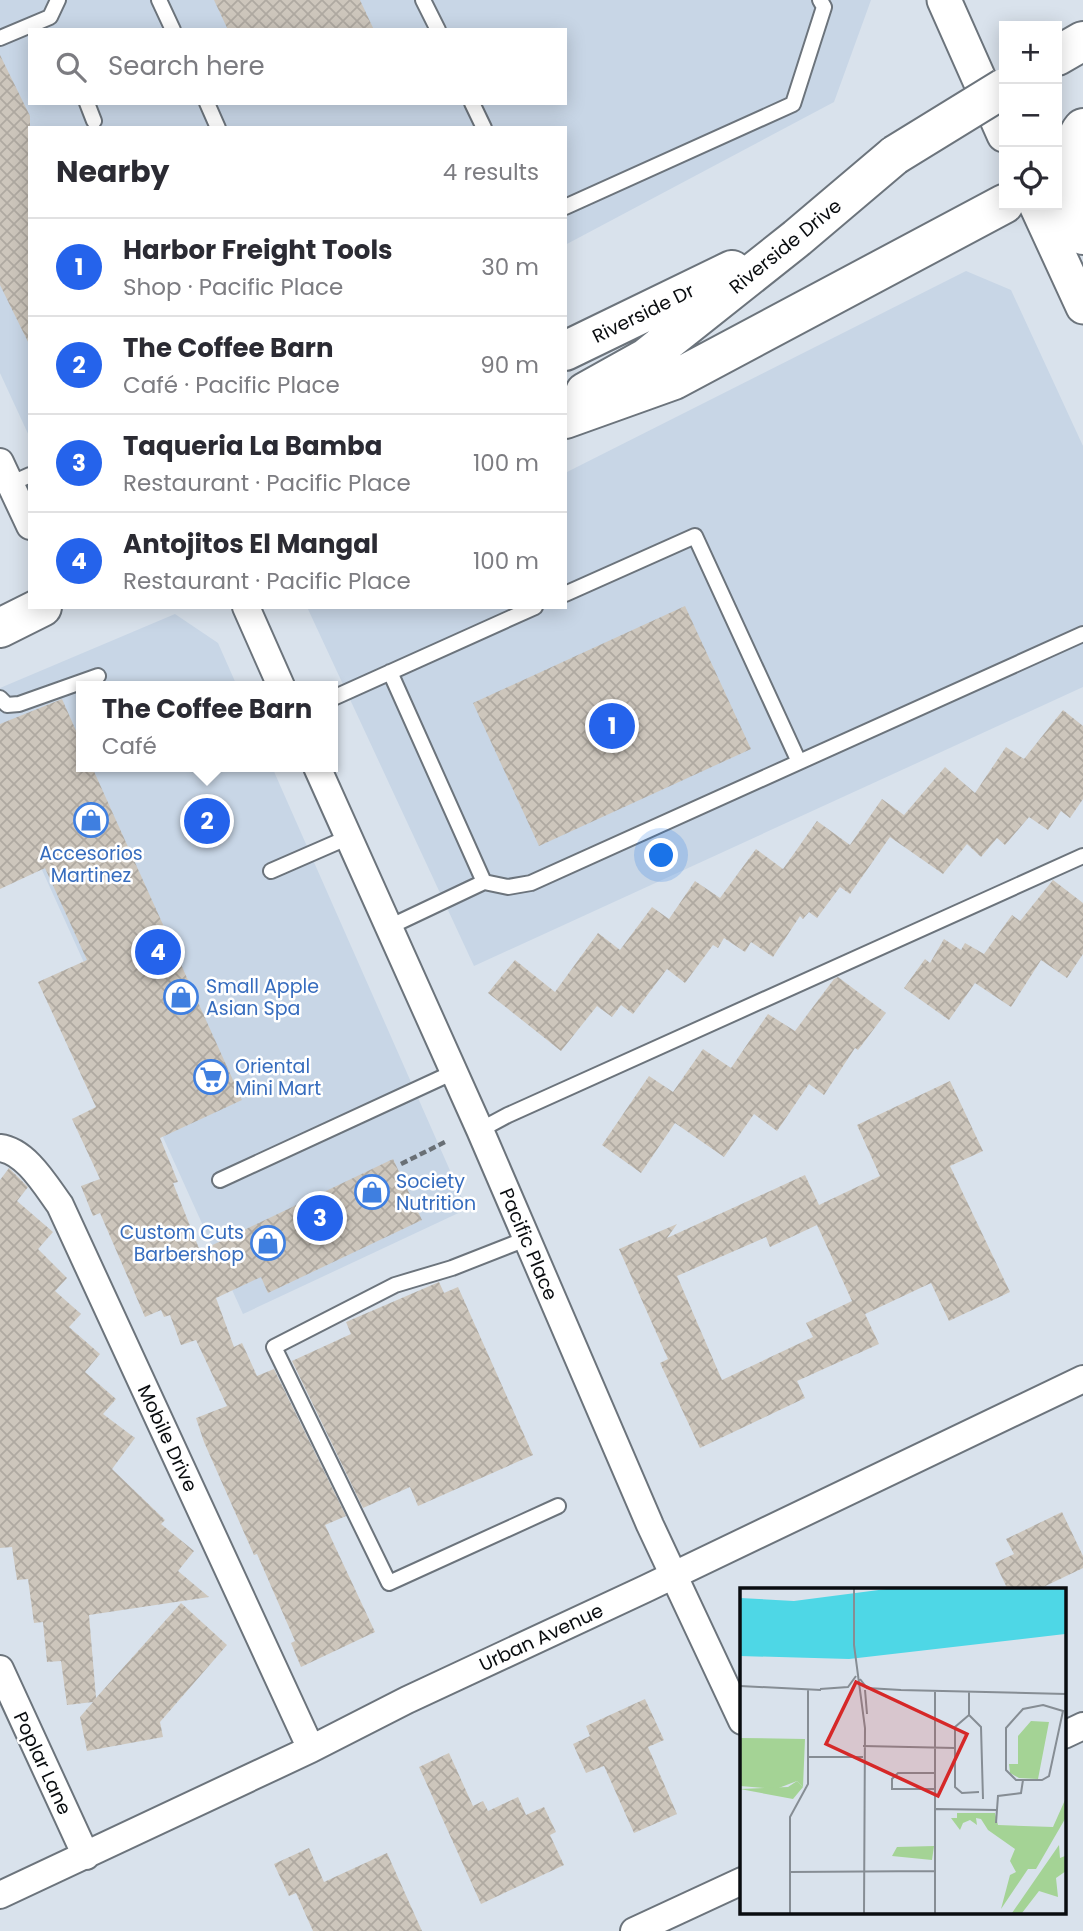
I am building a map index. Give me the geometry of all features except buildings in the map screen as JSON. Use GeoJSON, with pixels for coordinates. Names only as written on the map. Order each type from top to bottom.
{"type":"FeatureCollection","features":[{"type":"Feature","properties":{"kind":"main road"},"geometry":{"type":"LineString","coordinates":[[1062,53],[1083,41]]}},
{"type":"Feature","properties":{"kind":"main road","name":"Riverside Drive"},"geometry":{"type":"LineString","coordinates":[[567,403],[646,358],[797,238],[895,155],[993,87]]}},
{"type":"Feature","properties":{"kind":"main road"},"geometry":{"type":"LineString","coordinates":[[1083,128],[1080,132],[1070,206],[1083,235]]}},
{"type":"Feature","properties":{"kind":"main road"},"geometry":{"type":"LineString","coordinates":[[567,418],[674,380],[999,207]]}},
{"type":"Feature","properties":{"kind":"main road","name":"Riverside Dr"},"geometry":{"type":"LineString","coordinates":[[567,350],[797,238]]}},
{"type":"Feature","properties":{"kind":"main road"},"geometry":{"type":"LineString","coordinates":[[0,628],[38,609]]}},
{"type":"Feature","properties":{"kind":"street"},"geometry":{"type":"LineString","coordinates":[[944,0],[993,87],[999,113]]}},
{"type":"Feature","properties":{"kind":"street"},"geometry":{"type":"LineString","coordinates":[[1039,210],[1083,307]]}},
{"type":"Feature","properties":{"kind":"street"},"geometry":{"type":"LineString","coordinates":[[13,473],[28,520]]}},
{"type":"Feature","properties":{"kind":"street"},"geometry":{"type":"LineString","coordinates":[[247,609],[279,681]]}},
{"type":"Feature","properties":{"kind":"street","name":"Pacific Place"},"geometry":{"type":"LineString","coordinates":[[319,772],[480,1130],[673,1575],[740,1717]]}},
{"type":"Feature","properties":{"kind":"street","name":"Mobile Drive"},"geometry":{"type":"LineString","coordinates":[[0,1148],[6,1149],[33,1168],[60,1205],[311,1749]]}},
{"type":"Feature","properties":{"kind":"street","name":"Urban Avenue"},"geometry":{"type":"LineString","coordinates":[[0,1895],[311,1749],[407,1700],[1083,1378]]}},
{"type":"Feature","properties":{"kind":"street","name":"Poplar Lane"},"geometry":{"type":"LineString","coordinates":[[0,1669],[86,1856]]}},
{"type":"Feature","properties":{"kind":"street"},"geometry":{"type":"LineString","coordinates":[[1066,1734],[1083,1726]]}},
{"type":"Feature","properties":{"kind":"street"},"geometry":{"type":"LineString","coordinates":[[634,1931],[740,1882]]}},
{"type":"Feature","properties":{"kind":"lane"},"geometry":{"type":"LineString","coordinates":[[35,28],[52,23],[58,0]]}},
{"type":"Feature","properties":{"kind":"lane"},"geometry":{"type":"LineString","coordinates":[[159,0],[172,28]]}},
{"type":"Feature","properties":{"kind":"lane"},"geometry":{"type":"LineString","coordinates":[[423,0],[437,28]]}},
{"type":"Feature","properties":{"kind":"lane"},"geometry":{"type":"LineString","coordinates":[[567,206],[793,104],[824,7],[821,0]]}},
{"type":"Feature","properties":{"kind":"lane"},"geometry":{"type":"LineString","coordinates":[[0,38],[28,30]]}},
{"type":"Feature","properties":{"kind":"lane"},"geometry":{"type":"LineString","coordinates":[[88,105],[94,121]]}},
{"type":"Feature","properties":{"kind":"lane"},"geometry":{"type":"LineString","coordinates":[[208,105],[217,126]]}},
{"type":"Feature","properties":{"kind":"lane"},"geometry":{"type":"LineString","coordinates":[[473,105],[483,126]]}},
{"type":"Feature","properties":{"kind":"lane"},"geometry":{"type":"LineString","coordinates":[[567,593],[695,536],[799,762]]}},
{"type":"Feature","properties":{"kind":"lane"},"geometry":{"type":"LineString","coordinates":[[338,696],[531,609]]}},
{"type":"Feature","properties":{"kind":"lane"},"geometry":{"type":"LineString","coordinates":[[389,927],[484,882],[508,887],[531,883],[1083,634]]}},
{"type":"Feature","properties":{"kind":"lane"},"geometry":{"type":"LineString","coordinates":[[390,672],[484,882]]}},
{"type":"Feature","properties":{"kind":"lane"},"geometry":{"type":"LineString","coordinates":[[84,681],[98,676]]}},
{"type":"Feature","properties":{"kind":"lane"},"geometry":{"type":"LineString","coordinates":[[0,698],[7,705],[19,704],[76,684]]}},
{"type":"Feature","properties":{"kind":"lane"},"geometry":{"type":"LineString","coordinates":[[271,871],[349,837]]}},
{"type":"Feature","properties":{"kind":"lane"},"geometry":{"type":"LineString","coordinates":[[480,1130],[1083,856]]}},
{"type":"Feature","properties":{"kind":"lane"},"geometry":{"type":"LineString","coordinates":[[220,1180],[454,1072]]}},
{"type":"Feature","properties":{"kind":"lane"},"geometry":{"type":"LineString","coordinates":[[526,1239],[452,1268],[395,1285],[274,1348],[389,1583],[558,1506]]}},
{"type":"Feature","properties":{"kind":"path"},"geometry":{"type":"LineString","coordinates":[[401,1164],[445,1142]]}},
{"type":"Feature","properties":{"kind":"shaded area"},"geometry":{"type":"Polygon","coordinates":[[[0,0],[871,0],[834,102],[567,244],[567,126],[28,126],[28,434],[0,373],[0,0]]]}},
{"type":"Feature","properties":{"kind":"shaded area"},"geometry":{"type":"Polygon","coordinates":[[[966,271],[1011,290],[1083,446],[1083,687],[474,966],[308,609],[567,609],[567,472],[966,271]]]}},
{"type":"Feature","properties":{"kind":"shaded area"},"geometry":{"type":"Polygon","coordinates":[[[175,614],[218,643],[235,681],[76,681],[76,772],[274,772],[467,1209],[243,1314],[0,777],[0,688],[175,614]]]}},
{"type":"Feature","properties":{"kind":"place","name":"Harbor Freight Tools"},"geometry":{"type":"Point","coordinates":[612,726]}},
{"type":"Feature","properties":{"kind":"place","name":"Accesorios Martinez"},"geometry":{"type":"Point","coordinates":[91,820]}},
{"type":"Feature","properties":{"kind":"place","name":"The Coffee Barn"},"geometry":{"type":"Point","coordinates":[207,821]}},
{"type":"Feature","properties":{"kind":"place","name":"Antojitos El Mangal"},"geometry":{"type":"Point","coordinates":[158,952]}},
{"type":"Feature","properties":{"kind":"place","name":"Small Apple Asian Spa"},"geometry":{"type":"Point","coordinates":[181,997]}},
{"type":"Feature","properties":{"kind":"place","name":"Oriental Mini Mart"},"geometry":{"type":"Point","coordinates":[211,1077]}},
{"type":"Feature","properties":{"kind":"place","name":"Society Nutrition"},"geometry":{"type":"Point","coordinates":[372,1192]}},
{"type":"Feature","properties":{"kind":"place","name":"Taqueria La Bamba"},"geometry":{"type":"Point","coordinates":[320,1218]}},
{"type":"Feature","properties":{"kind":"place","name":"Custom Cuts Barbershop"},"geometry":{"type":"Point","coordinates":[268,1243]}}]}
